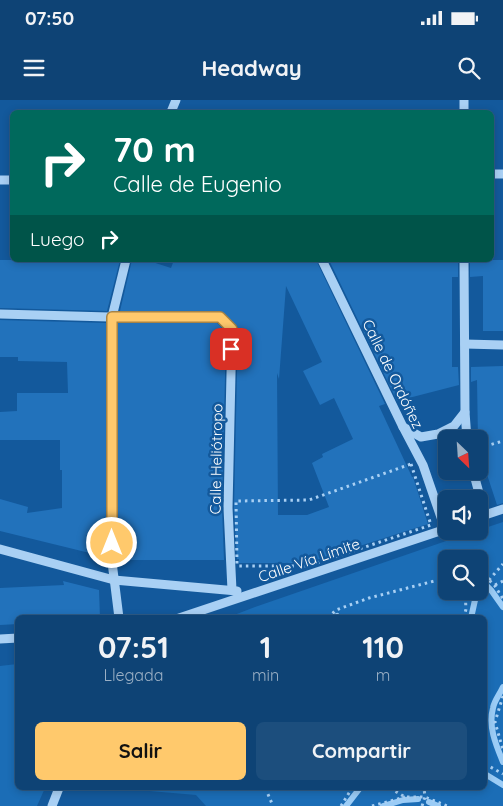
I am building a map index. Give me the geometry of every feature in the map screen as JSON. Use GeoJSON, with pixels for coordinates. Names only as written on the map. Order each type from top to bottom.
{"type":"FeatureCollection","features":[{"type":"Feature","properties":{"kind":"street"},"geometry":{"type":"LineString","coordinates":[[119,615],[112,562],[112,317],[126,262]]}},
{"type":"Feature","properties":{"kind":"street","name":"Calle de Ordóñez"},"geometry":{"type":"LineString","coordinates":[[323,262],[423,465],[438,507]]}},
{"type":"Feature","properties":{"kind":"street"},"geometry":{"type":"LineString","coordinates":[[464,262],[466,430]]}},
{"type":"Feature","properties":{"kind":"street"},"geometry":{"type":"LineString","coordinates":[[0,314],[112,317]]}},
{"type":"Feature","properties":{"kind":"street","name":"Calle Heliótropo"},"geometry":{"type":"LineString","coordinates":[[112,317],[220,317],[232,329],[228,508],[232,590]]}},
{"type":"Feature","properties":{"kind":"street"},"geometry":{"type":"LineString","coordinates":[[465,344],[503,344]]}},
{"type":"Feature","properties":{"kind":"street"},"geometry":{"type":"LineString","coordinates":[[403,427],[421,437],[438,434],[454,426],[465,412]]}},
{"type":"Feature","properties":{"kind":"street"},"geometry":{"type":"LineString","coordinates":[[488,514],[503,510]]}},
{"type":"Feature","properties":{"kind":"street","name":"Calle Vía Límite"},"geometry":{"type":"LineString","coordinates":[[188,615],[438,532]]}},
{"type":"Feature","properties":{"kind":"street"},"geometry":{"type":"LineString","coordinates":[[0,549],[114,580],[232,590],[252,594]]}},
{"type":"Feature","properties":{"kind":"street"},"geometry":{"type":"LineString","coordinates":[[0,639],[15,638]]}},
{"type":"Feature","properties":{"kind":"street"},"geometry":{"type":"LineString","coordinates":[[52,806],[58,790]]}},
{"type":"Feature","properties":{"kind":"path"},"geometry":{"type":"LineString","coordinates":[[488,445],[503,440]]}},
{"type":"Feature","properties":{"kind":"path"},"geometry":{"type":"LineString","coordinates":[[411,464],[431,525],[308,566],[238,566],[236,501],[309,500],[411,464]]}},
{"type":"Feature","properties":{"kind":"path"},"geometry":{"type":"LineString","coordinates":[[503,564],[489,580],[503,599]]}},
{"type":"Feature","properties":{"kind":"path"},"geometry":{"type":"LineString","coordinates":[[331,615],[336,610],[369,598],[438,580]]}},
{"type":"Feature","properties":{"kind":"path"},"geometry":{"type":"LineString","coordinates":[[495,586],[503,581]]}},
{"type":"Feature","properties":{"kind":"path"},"geometry":{"type":"LineString","coordinates":[[465,615],[466,600]]}},
{"type":"Feature","properties":{"kind":"path"},"geometry":{"type":"LineString","coordinates":[[503,696],[494,722],[503,750]]}},
{"type":"Feature","properties":{"kind":"path"},"geometry":{"type":"LineString","coordinates":[[487,765],[503,774]]}},
{"type":"Feature","properties":{"kind":"path"},"geometry":{"type":"LineString","coordinates":[[266,790],[273,806]]}},
{"type":"Feature","properties":{"kind":"path"},"geometry":{"type":"LineString","coordinates":[[341,806],[351,790]]}},
{"type":"Feature","properties":{"kind":"path"},"geometry":{"type":"LineString","coordinates":[[393,790],[405,797]]}},
{"type":"Feature","properties":{"kind":"path"},"geometry":{"type":"LineString","coordinates":[[422,806],[425,797],[424,790]]}},
{"type":"Feature","properties":{"kind":"path"},"geometry":{"type":"LineString","coordinates":[[372,806],[405,797],[425,797],[447,806]]}},
{"type":"Feature","properties":{"kind":"shaded area"},"geometry":{"type":"Polygon","coordinates":[[[503,522],[503,806],[206,806],[196,795],[138,790],[487,790],[487,615],[234,615],[449,540],[488,540],[488,527],[503,522]]]}},
{"type":"Feature","properties":{"kind":"shaded area"},"geometry":{"type":"Polygon","coordinates":[[[15,664],[15,790],[44,790],[37,806],[0,806],[0,666],[15,664]]]}},
{"type":"Feature","properties":{"kind":"building"},"geometry":{"type":"Polygon","coordinates":[[[0,260],[10,260],[10,262],[119,262],[107,311],[0,308],[0,260]]]}},
{"type":"Feature","properties":{"kind":"building"},"geometry":{"type":"Polygon","coordinates":[[[503,260],[503,331],[483,331],[483,276],[470,277],[470,262],[503,260]]]}},
{"type":"Feature","properties":{"kind":"building"},"geometry":{"type":"Polygon","coordinates":[[[132,262],[152,262],[171,268],[173,262],[317,262],[385,404],[379,406],[413,477],[428,524],[307,563],[239,563],[239,559],[237,559],[234,508],[238,327],[220,311],[120,311],[132,262]],[[286,286],[279,379],[277,373],[278,515],[307,515],[329,507],[312,463],[323,457],[322,454],[353,439],[334,398],[320,405],[303,371],[322,362],[286,286]]]}},
{"type":"Feature","properties":{"kind":"building"},"geometry":{"type":"Polygon","coordinates":[[[330,262],[458,262],[458,277],[452,277],[452,367],[458,367],[459,385],[397,401],[330,262]]]}},
{"type":"Feature","properties":{"kind":"building"},"geometry":{"type":"Polygon","coordinates":[[[0,320],[106,323],[106,557],[0,531],[0,499],[28,507],[27,513],[62,508],[62,470],[60,470],[60,440],[0,440],[0,412],[17,411],[17,393],[68,393],[67,362],[18,361],[18,357],[0,357],[0,320]]]}},
{"type":"Feature","properties":{"kind":"building"},"geometry":{"type":"Polygon","coordinates":[[[118,323],[217,323],[226,332],[222,508],[224,560],[118,560],[118,323]]]}},
{"type":"Feature","properties":{"kind":"building"},"geometry":{"type":"Polygon","coordinates":[[[503,366],[503,503],[497,505],[488,478],[488,430],[478,430],[477,380],[471,382],[471,367],[503,366]]]}},
{"type":"Feature","properties":{"kind":"building"},"geometry":{"type":"Polygon","coordinates":[[[63,581],[99,590],[100,615],[15,615],[15,624],[0,625],[0,588],[64,585],[63,581]]]}},
{"type":"Feature","properties":{"kind":"waterway"},"geometry":{"type":"LineString","coordinates":[[488,587],[503,607]]}},
{"type":"Feature","properties":{"kind":"waterway"},"geometry":{"type":"LineString","coordinates":[[472,615],[475,600]]}},
{"type":"Feature","properties":{"kind":"waterway"},"geometry":{"type":"LineString","coordinates":[[503,687],[494,705],[491,722],[503,762]]}},
{"type":"Feature","properties":{"kind":"waterway"},"geometry":{"type":"LineString","coordinates":[[487,775],[503,785]]}},
{"type":"Feature","properties":{"kind":"waterway"},"geometry":{"type":"LineString","coordinates":[[346,806],[358,790]]}},
{"type":"Feature","properties":{"kind":"waterway"},"geometry":{"type":"LineString","coordinates":[[383,806],[403,800],[418,799]]}},
{"type":"Feature","properties":{"kind":"waterway"},"geometry":{"type":"LineString","coordinates":[[429,802],[438,806]]}},
{"type":"Feature","properties":{"kind":"route"},"geometry":{"type":"LineString","coordinates":[[112,543],[112,317],[220,317],[232,329],[231,349]]}}]}
